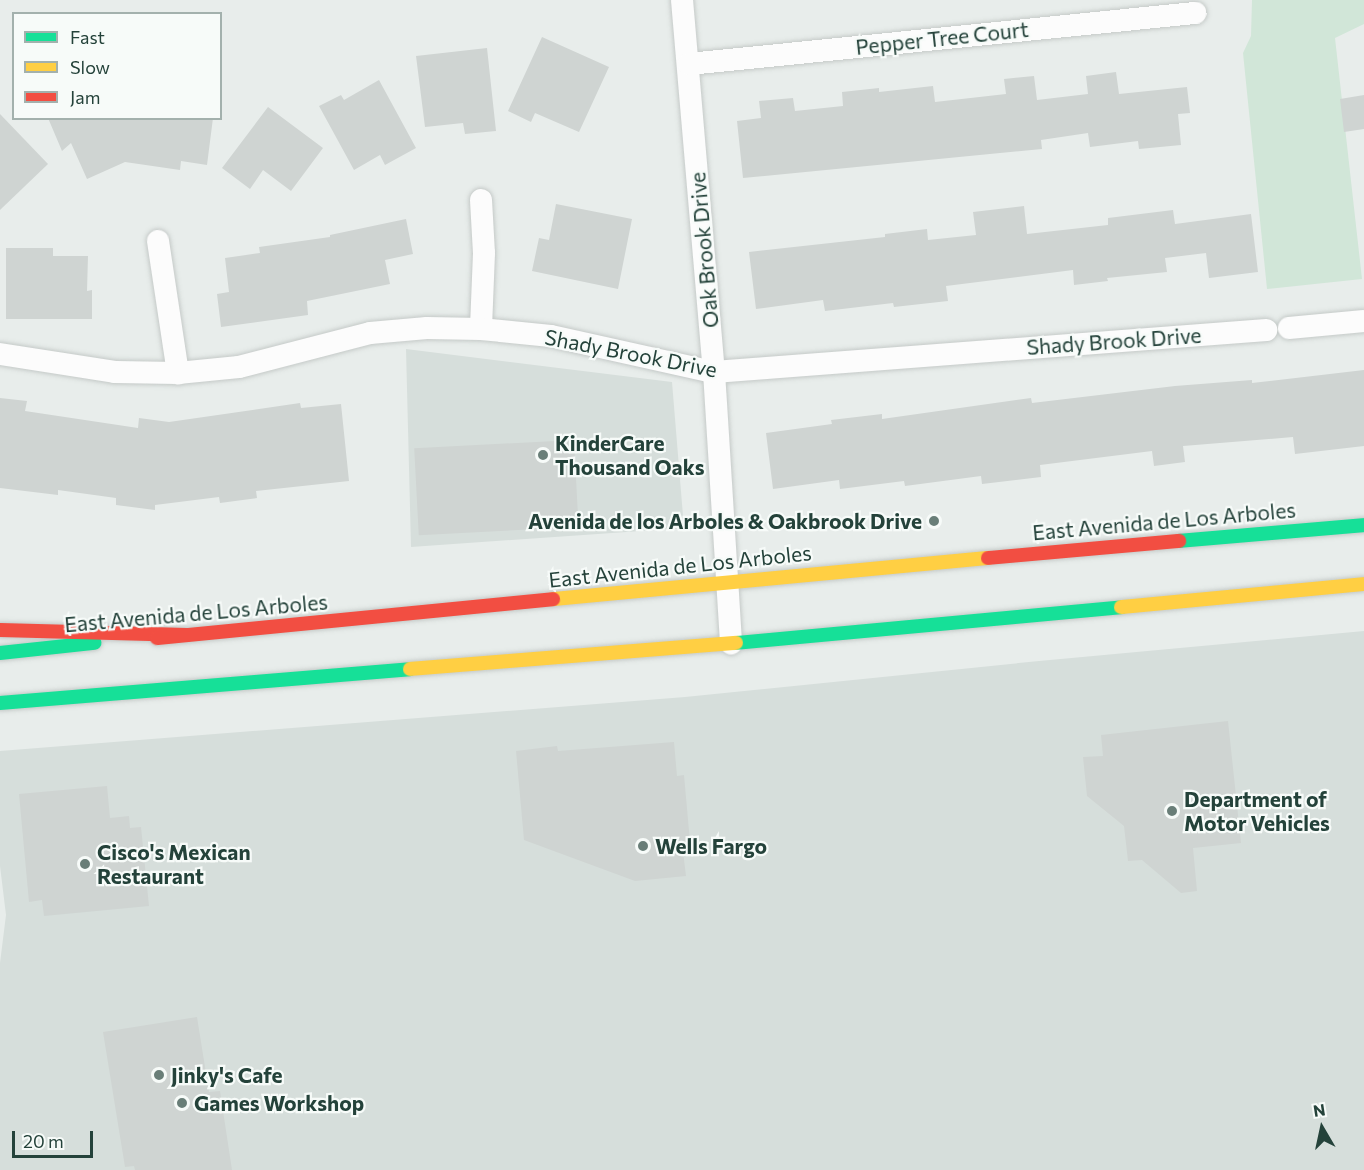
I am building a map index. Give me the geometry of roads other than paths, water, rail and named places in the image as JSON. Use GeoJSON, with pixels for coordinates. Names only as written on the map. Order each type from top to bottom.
{"type":"FeatureCollection","features":[{"type":"Feature","properties":{"kind":"main road","name":"East Avenida de Los Arboles"},"geometry":{"type":"LineString","coordinates":[[0,653],[728,582],[1364,525]]}},
{"type":"Feature","properties":{"kind":"main road"},"geometry":{"type":"LineString","coordinates":[[0,703],[731,643],[1364,584]]}},
{"type":"Feature","properties":{"kind":"main road"},"geometry":{"type":"LineString","coordinates":[[0,630],[187,635]]}},
{"type":"Feature","properties":{"kind":"street","name":"Oak Brook Drive"},"geometry":{"type":"LineString","coordinates":[[682,0],[714,372],[731,643]]}},
{"type":"Feature","properties":{"kind":"street","name":"Pepper Tree Court"},"geometry":{"type":"LineString","coordinates":[[689,64],[1195,13]]}},
{"type":"Feature","properties":{"kind":"street"},"geometry":{"type":"LineString","coordinates":[[481,200],[484,253],[481,329]]}},
{"type":"Feature","properties":{"kind":"street"},"geometry":{"type":"LineString","coordinates":[[158,241],[178,373]]}},
{"type":"Feature","properties":{"kind":"street","name":"Shady Brook Drive"},"geometry":{"type":"LineString","coordinates":[[0,354],[115,372],[178,373],[239,367],[370,333],[427,328],[481,329],[551,336],[714,372],[1364,321]]}},
{"type":"Feature","properties":{"kind":"place","name":"KinderCare Thousand Oaks"},"geometry":{"type":"Point","coordinates":[543,455]}},
{"type":"Feature","properties":{"kind":"place","name":"Avenida de los Arboles & Oakbrook Drive"},"geometry":{"type":"Point","coordinates":[934,521]}},
{"type":"Feature","properties":{"kind":"place","name":"Department of Motor Vehicles"},"geometry":{"type":"Point","coordinates":[1172,811]}},
{"type":"Feature","properties":{"kind":"place","name":"Wells Fargo"},"geometry":{"type":"Point","coordinates":[643,846]}},
{"type":"Feature","properties":{"kind":"place","name":"Cisco's Mexican Restaurant"},"geometry":{"type":"Point","coordinates":[85,864]}},
{"type":"Feature","properties":{"kind":"place","name":"Jinky's Cafe"},"geometry":{"type":"Point","coordinates":[159,1075]}},
{"type":"Feature","properties":{"kind":"place","name":"Games Workshop"},"geometry":{"type":"Point","coordinates":[182,1103]}}]}
